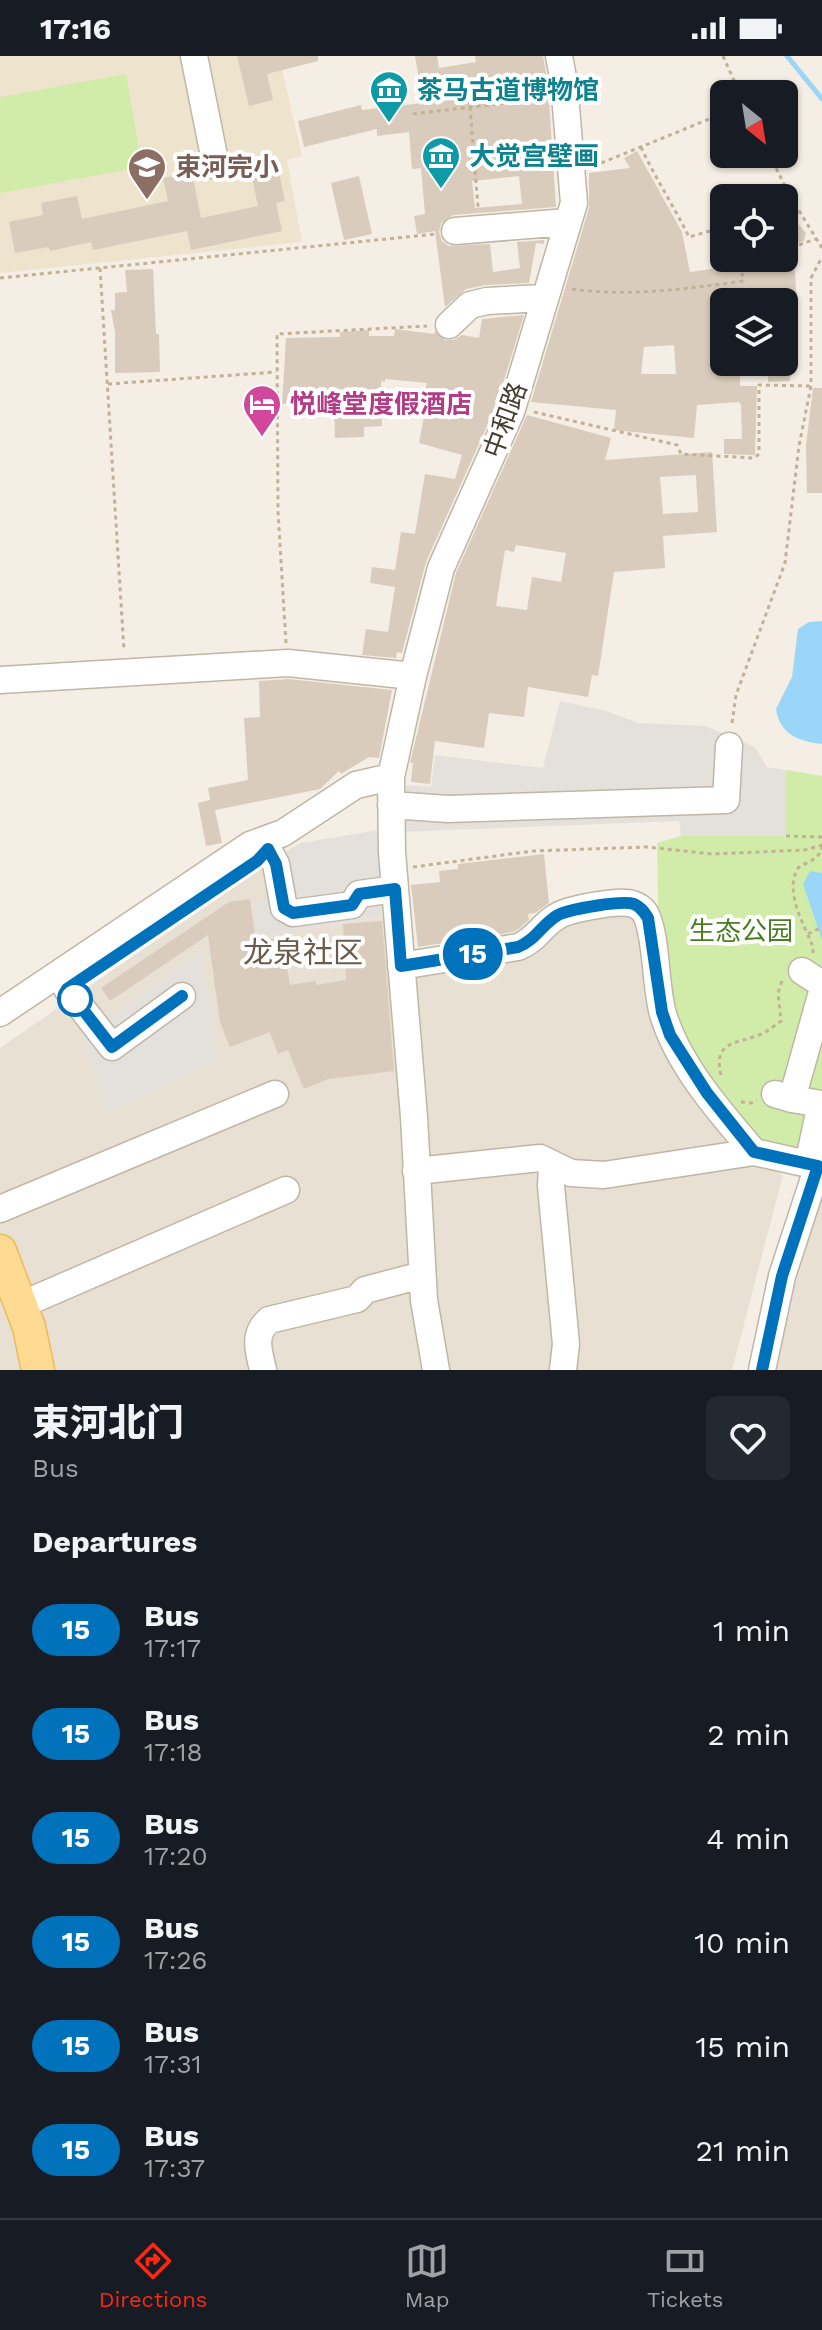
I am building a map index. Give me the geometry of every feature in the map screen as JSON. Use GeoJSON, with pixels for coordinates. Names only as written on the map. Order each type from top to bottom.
{"type":"FeatureCollection","features":[{"type":"Feature","properties":{"kind":"main road"},"geometry":{"type":"LineString","coordinates":[[0,1251],[21,1305],[39,1368]]}},
{"type":"Feature","properties":{"kind":"street"},"geometry":{"type":"LineString","coordinates":[[194,56],[216,166]]}},
{"type":"Feature","properties":{"kind":"street","name":"中和路"},"geometry":{"type":"LineString","coordinates":[[436,1370],[422,1275],[394,879],[391,777],[441,568],[501,438],[574,203],[559,56]]}},
{"type":"Feature","properties":{"kind":"street"},"geometry":{"type":"LineString","coordinates":[[468,229],[567,222]]}},
{"type":"Feature","properties":{"kind":"street"},"geometry":{"type":"LineString","coordinates":[[449,325],[470,305],[546,292]]}},
{"type":"Feature","properties":{"kind":"street"},"geometry":{"type":"LineString","coordinates":[[0,680],[288,663],[413,676]]}},
{"type":"Feature","properties":{"kind":"street"},"geometry":{"type":"LineString","coordinates":[[391,805],[448,809],[726,800],[729,746]]}},
{"type":"Feature","properties":{"kind":"street"},"geometry":{"type":"LineString","coordinates":[[0,1034],[257,861],[275,841],[356,785],[391,777]]}},
{"type":"Feature","properties":{"kind":"street"},"geometry":{"type":"LineString","coordinates":[[275,841],[284,908],[293,913],[352,905],[359,894],[394,879]]}},
{"type":"Feature","properties":{"kind":"street"},"geometry":{"type":"LineString","coordinates":[[0,1013],[250,845],[275,841]]}},
{"type":"Feature","properties":{"kind":"street"},"geometry":{"type":"LineString","coordinates":[[401,966],[518,947],[534,939],[551,920],[564,912],[623,903],[635,905],[648,918],[662,1012],[670,1035],[707,1093],[754,1152]]}},
{"type":"Feature","properties":{"kind":"street"},"geometry":{"type":"LineString","coordinates":[[67,989],[112,1047],[182,996]]}},
{"type":"Feature","properties":{"kind":"street"},"geometry":{"type":"LineString","coordinates":[[762,1370],[782,1276],[816,1165],[821,1104],[784,1097],[822,992]]}},
{"type":"Feature","properties":{"kind":"street"},"geometry":{"type":"LineString","coordinates":[[0,1209],[275,1094]]}},
{"type":"Feature","properties":{"kind":"street"},"geometry":{"type":"LineString","coordinates":[[416,1171],[540,1158],[571,1173],[604,1175],[754,1152],[816,1165]]}},
{"type":"Feature","properties":{"kind":"street"},"geometry":{"type":"LineString","coordinates":[[552,1164],[551,1186],[566,1344],[563,1370]]}},
{"type":"Feature","properties":{"kind":"street"},"geometry":{"type":"LineString","coordinates":[[21,1305],[286,1190]]}},
{"type":"Feature","properties":{"kind":"street"},"geometry":{"type":"LineString","coordinates":[[263,1370],[257,1338],[262,1326],[269,1320],[357,1299],[365,1290],[422,1275]]}},
{"type":"Feature","properties":{"kind":"path"},"geometry":{"type":"LineString","coordinates":[[723,56],[734,80]]}},
{"type":"Feature","properties":{"kind":"path"},"geometry":{"type":"LineString","coordinates":[[413,114],[565,95]]}},
{"type":"Feature","properties":{"kind":"path"},"geometry":{"type":"LineString","coordinates":[[0,278],[415,238],[468,229],[470,107]]}},
{"type":"Feature","properties":{"kind":"path"},"geometry":{"type":"LineString","coordinates":[[571,171],[599,164],[710,119]]}},
{"type":"Feature","properties":{"kind":"path"},"geometry":{"type":"LineString","coordinates":[[641,147],[655,179],[671,200],[689,237],[710,231]]}},
{"type":"Feature","properties":{"kind":"path"},"geometry":{"type":"LineString","coordinates":[[798,210],[822,248]]}},
{"type":"Feature","properties":{"kind":"path"},"geometry":{"type":"LineString","coordinates":[[798,245],[816,239]]}},
{"type":"Feature","properties":{"kind":"path"},"geometry":{"type":"LineString","coordinates":[[729,746],[736,695],[785,563],[799,446],[811,386],[811,278],[822,257]]}},
{"type":"Feature","properties":{"kind":"path"},"geometry":{"type":"LineString","coordinates":[[100,268],[125,672]]}},
{"type":"Feature","properties":{"kind":"path"},"geometry":{"type":"LineString","coordinates":[[546,292],[664,292],[743,281],[742,272]]}},
{"type":"Feature","properties":{"kind":"path"},"geometry":{"type":"LineString","coordinates":[[288,663],[278,512],[277,334],[449,325]]}},
{"type":"Feature","properties":{"kind":"path"},"geometry":{"type":"LineString","coordinates":[[108,384],[276,372]]}},
{"type":"Feature","properties":{"kind":"path"},"geometry":{"type":"LineString","coordinates":[[512,407],[677,445],[681,454],[754,458],[759,454],[759,385],[811,386]]}},
{"type":"Feature","properties":{"kind":"path"},"geometry":{"type":"LineString","coordinates":[[786,836],[822,837]]}},
{"type":"Feature","properties":{"kind":"path"},"geometry":{"type":"LineString","coordinates":[[394,879],[533,851],[647,847],[712,854],[805,850],[822,846]]}},
{"type":"Feature","properties":{"kind":"path"},"geometry":{"type":"LineString","coordinates":[[812,978],[808,966],[813,954],[794,899],[793,881],[798,868],[817,858],[822,846]]}},
{"type":"Feature","properties":{"kind":"path"},"geometry":{"type":"LineString","coordinates":[[808,934],[822,927]]}},
{"type":"Feature","properties":{"kind":"path"},"geometry":{"type":"LineString","coordinates":[[721,1076],[718,1064],[722,1050],[731,1042],[759,1035],[781,1021],[778,993],[783,977],[795,970],[812,978]]}},
{"type":"Feature","properties":{"kind":"path"},"geometry":{"type":"LineString","coordinates":[[737,1101],[752,1103],[784,1097]]}},
{"type":"Feature","properties":{"kind":"shaded area","name":"束河完小"},"geometry":{"type":"Polygon","coordinates":[[[0,56],[279,56],[302,156],[287,160],[302,242],[0,273],[0,56]]]}},
{"type":"Feature","properties":{"kind":"shaded area"},"geometry":{"type":"Polygon","coordinates":[[[560,701],[606,711],[638,723],[705,726],[755,747],[767,767],[786,770],[786,836],[681,836],[679,821],[401,832],[407,785],[431,787],[435,755],[543,768],[560,701]]]}},
{"type":"Feature","properties":{"kind":"shaded area"},"geometry":{"type":"Polygon","coordinates":[[[379,830],[382,917],[258,937],[254,902],[270,899],[266,864],[300,843],[379,830]]]}},
{"type":"Feature","properties":{"kind":"shaded area"},"geometry":{"type":"Polygon","coordinates":[[[266,864],[270,899],[258,937],[390,916],[400,974],[565,917],[633,911],[737,1146],[783,1175],[732,1370],[0,1370],[0,1048],[266,864]]]}},
{"type":"Feature","properties":{"kind":"shaded area"},"geometry":{"type":"Polygon","coordinates":[[[202,953],[214,1043],[220,1060],[105,1112],[84,1034],[202,953]]]}},
{"type":"Feature","properties":{"kind":"shaded area"},"geometry":{"type":"Polygon","coordinates":[[[822,1155],[822,1370],[754,1370],[822,1155]]]}},
{"type":"Feature","properties":{"kind":"green space"},"geometry":{"type":"Polygon","coordinates":[[[126,74],[142,167],[0,193],[0,97],[126,74]]]}},
{"type":"Feature","properties":{"kind":"green space","name":"生态公园"},"geometry":{"type":"Polygon","coordinates":[[[786,770],[822,776],[822,1155],[757,1144],[689,1048],[670,1000],[661,948],[657,843],[681,836],[786,836],[786,770]]]}},
{"type":"Feature","properties":{"kind":"water"},"geometry":{"type":"Polygon","coordinates":[[[822,621],[822,744],[806,741],[786,731],[776,709],[792,677],[798,629],[809,622],[822,621]]]}},
{"type":"Feature","properties":{"kind":"water"},"geometry":{"type":"Polygon","coordinates":[[[810,871],[822,873],[822,940],[803,884],[810,871]]]}},
{"type":"Feature","properties":{"kind":"building"},"geometry":{"type":"Polygon","coordinates":[[[237,56],[318,56],[318,61],[267,74],[273,100],[249,106],[237,56]]]}},
{"type":"Feature","properties":{"kind":"building"},"geometry":{"type":"Polygon","coordinates":[[[415,56],[437,56],[439,68],[476,62],[475,56],[543,56],[548,85],[556,207],[453,215],[441,223],[439,232],[442,241],[449,246],[490,244],[493,272],[520,268],[517,242],[544,240],[544,244],[536,243],[529,283],[466,289],[445,307],[435,231],[417,234],[414,216],[425,214],[421,168],[412,169],[409,132],[377,136],[377,129],[304,147],[298,121],[361,105],[362,110],[423,103],[415,56]],[[519,176],[472,181],[475,208],[522,204],[519,176]]]}},
{"type":"Feature","properties":{"kind":"building"},"geometry":{"type":"Polygon","coordinates":[[[637,151],[682,232],[690,272],[710,269],[710,272],[795,272],[796,288],[710,288],[710,376],[740,376],[740,386],[757,386],[755,455],[724,454],[724,439],[742,439],[739,402],[697,405],[694,438],[614,430],[616,410],[531,402],[589,208],[589,173],[630,168],[624,158],[637,151]],[[674,345],[644,347],[641,374],[676,374],[674,345]]]}},
{"type":"Feature","properties":{"kind":"building"},"geometry":{"type":"Polygon","coordinates":[[[276,158],[285,201],[276,203],[282,231],[191,250],[187,231],[93,250],[91,242],[50,251],[49,247],[15,253],[9,222],[43,215],[41,203],[77,196],[82,219],[168,201],[163,178],[192,173],[201,218],[258,206],[249,163],[276,158]]]}},
{"type":"Feature","properties":{"kind":"building"},"geometry":{"type":"Polygon","coordinates":[[[359,176],[372,234],[344,240],[331,183],[359,176]]]}},
{"type":"Feature","properties":{"kind":"building"},"geometry":{"type":"Polygon","coordinates":[[[798,224],[806,233],[804,241],[798,242],[798,224]]]}},
{"type":"Feature","properties":{"kind":"building"},"geometry":{"type":"Polygon","coordinates":[[[153,269],[160,372],[115,373],[115,332],[111,310],[115,310],[115,293],[127,292],[125,270],[153,269]]]}},
{"type":"Feature","properties":{"kind":"building"},"geometry":{"type":"Polygon","coordinates":[[[524,315],[496,406],[426,562],[402,653],[397,652],[396,658],[362,655],[366,629],[388,632],[395,587],[370,583],[372,567],[395,570],[401,532],[415,534],[425,474],[455,479],[462,455],[419,443],[425,411],[420,410],[427,383],[381,381],[382,426],[364,427],[364,437],[335,438],[334,400],[282,404],[286,338],[340,337],[340,332],[369,330],[369,336],[394,336],[395,329],[434,334],[435,331],[445,340],[454,340],[462,335],[479,338],[482,319],[524,315]]]}},
{"type":"Feature","properties":{"kind":"building"},"geometry":{"type":"Polygon","coordinates":[[[768,376],[790,376],[790,381],[768,382],[768,376]]]}},
{"type":"Feature","properties":{"kind":"building"},"geometry":{"type":"Polygon","coordinates":[[[813,388],[822,388],[822,493],[807,493],[806,445],[813,388]]]}},
{"type":"Feature","properties":{"kind":"building"},"geometry":{"type":"Polygon","coordinates":[[[527,415],[611,438],[605,460],[712,452],[717,532],[663,536],[665,568],[614,572],[598,676],[592,675],[588,697],[528,687],[524,717],[489,713],[484,748],[435,741],[430,784],[411,782],[413,763],[410,763],[456,573],[527,415]],[[696,475],[660,477],[663,514],[698,512],[696,475]],[[516,545],[514,552],[505,550],[496,606],[527,610],[532,577],[561,582],[566,553],[516,545]]]}},
{"type":"Feature","properties":{"kind":"building"},"geometry":{"type":"Polygon","coordinates":[[[288,679],[392,690],[379,758],[369,757],[341,774],[339,771],[320,789],[215,810],[222,843],[206,846],[198,803],[210,800],[208,788],[248,780],[244,718],[260,717],[259,681],[288,679]]]}},
{"type":"Feature","properties":{"kind":"building"},"geometry":{"type":"Polygon","coordinates":[[[544,854],[549,903],[528,914],[529,920],[520,928],[513,932],[418,947],[411,885],[440,882],[439,871],[458,869],[458,864],[544,854]]]}},
{"type":"Feature","properties":{"kind":"building"},"geometry":{"type":"Polygon","coordinates":[[[250,899],[256,942],[282,937],[290,985],[346,980],[343,924],[382,921],[394,1071],[328,1079],[304,1089],[288,1050],[278,1054],[270,1032],[230,1047],[220,1022],[208,935],[110,1001],[101,988],[229,902],[250,899]]]}},
{"type":"Feature","properties":{"kind":"waterway"},"geometry":{"type":"LineString","coordinates":[[787,56],[822,99]]}},
{"type":"Feature","properties":{"kind":"bus line","name":"15"},"geometry":{"type":"LineString","coordinates":[[182,996],[112,1047],[67,989],[257,861],[268,849],[276,864],[284,908],[293,913],[352,905],[359,894],[395,889],[401,966],[518,947],[534,939],[551,920],[564,912],[623,903],[640,907],[648,918],[662,1012],[670,1035],[707,1093],[754,1152],[818,1166],[782,1276],[762,1370]]}},
{"type":"Feature","properties":{"kind":"place","name":"茶马古道博物馆"},"geometry":{"type":"Point","coordinates":[389,124]}},
{"type":"Feature","properties":{"kind":"place","name":"大觉宫壁画"},"geometry":{"type":"Point","coordinates":[441,190]}},
{"type":"Feature","properties":{"kind":"place","name":"束河完小"},"geometry":{"type":"Point","coordinates":[147,201]}},
{"type":"Feature","properties":{"kind":"place","name":"悦峰堂度假酒店"},"geometry":{"type":"Point","coordinates":[262,438]}},
{"type":"Feature","properties":{"kind":"district","name":"龙泉社区"},"geometry":{"type":"Point","coordinates":[303,953]}}]}
